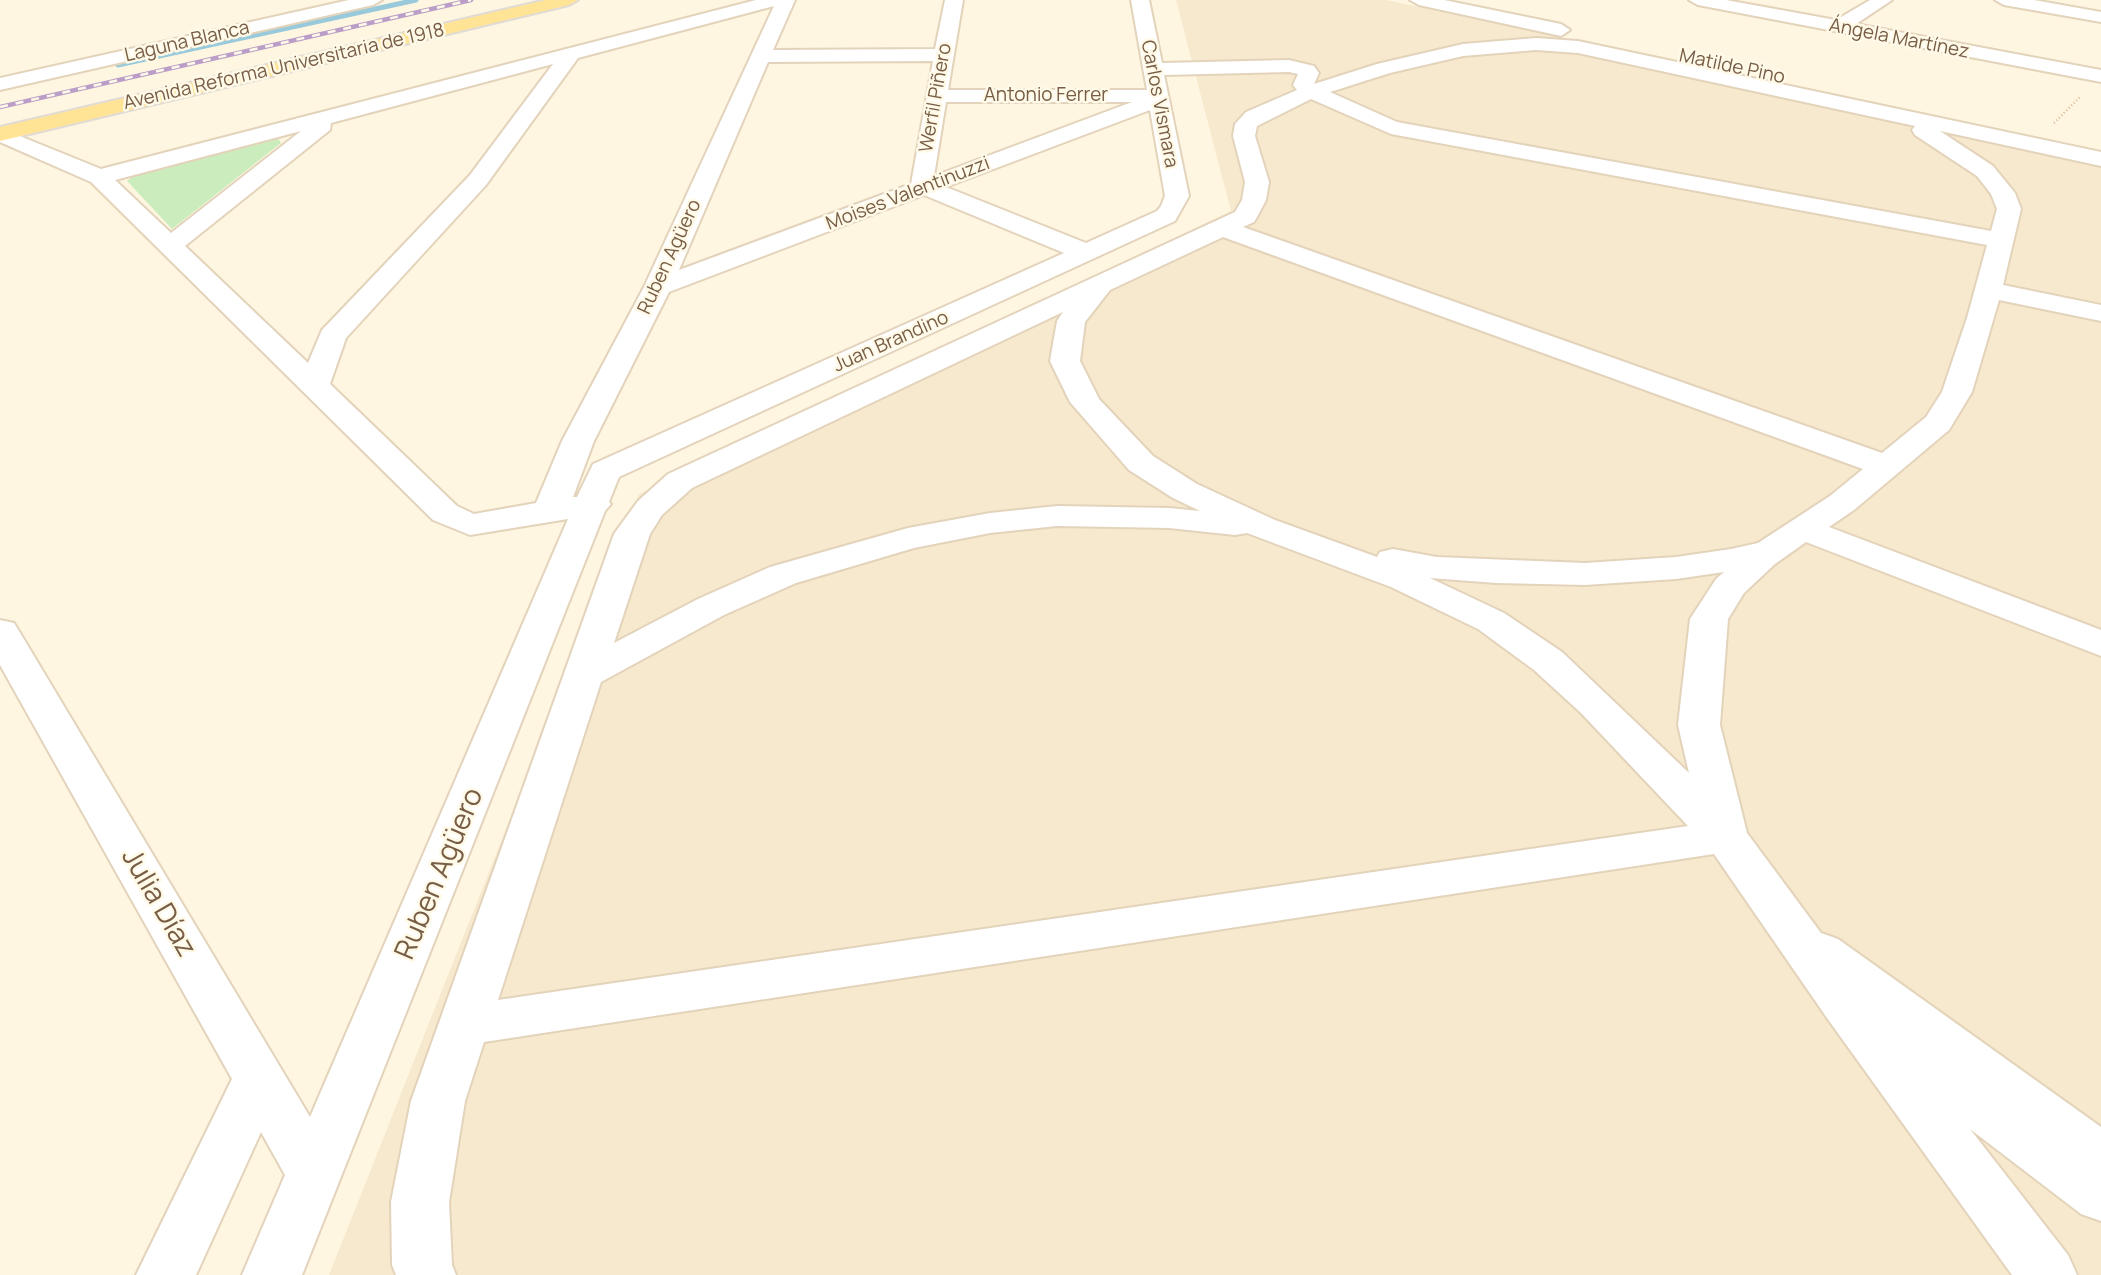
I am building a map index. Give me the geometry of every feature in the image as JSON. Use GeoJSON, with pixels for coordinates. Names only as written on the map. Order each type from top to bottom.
{"type":"FeatureCollection","features":[{"type":"Feature","properties":{"kind":"main road","name":"Avenida Reforma Universitaria de 1918"},"geometry":{"type":"LineString","coordinates":[[0,134],[569,0]]}},
{"type":"Feature","properties":{"kind":"street","name":"Laguna Blanca"},"geometry":{"type":"LineString","coordinates":[[0,84],[373,0]]}},
{"type":"Feature","properties":{"kind":"street"},"geometry":{"type":"LineString","coordinates":[[0,134],[99,177],[778,0]]}},
{"type":"Feature","properties":{"kind":"street","name":"Ruben Agüero"},"geometry":{"type":"LineString","coordinates":[[550,512],[578,441],[658,287],[786,0]]}},
{"type":"Feature","properties":{"kind":"street","name":"Werfil Piñero"},"geometry":{"type":"LineString","coordinates":[[927,188],[921,182],[954,0]]}},
{"type":"Feature","properties":{"kind":"street","name":"Carlos Vismara"},"geometry":{"type":"LineString","coordinates":[[1140,0],[1177,196],[1173,207]]}},
{"type":"Feature","properties":{"kind":"street","name":"Matilde Pino"},"geometry":{"type":"LineString","coordinates":[[1419,0],[2044,134]]}},
{"type":"Feature","properties":{"kind":"street","name":"Ángela Martínez"},"geometry":{"type":"LineString","coordinates":[[1698,0],[2096,75]]}},
{"type":"Feature","properties":{"kind":"street"},"geometry":{"type":"LineString","coordinates":[[1838,27],[1883,0]]}},
{"type":"Feature","properties":{"kind":"street"},"geometry":{"type":"LineString","coordinates":[[2004,0],[2101,17]]}},
{"type":"Feature","properties":{"kind":"street"},"geometry":{"type":"LineString","coordinates":[[426,1275],[422,1265],[419,1202],[438,1101],[632,534],[650,508],[680,481],[1094,269],[1222,229],[1245,218],[1254,200],[1257,182],[1244,136],[1246,124],[1254,117],[1310,92],[1384,68],[1463,50],[1536,44],[1578,47],[2101,159]]}},
{"type":"Feature","properties":{"kind":"street"},"geometry":{"type":"LineString","coordinates":[[315,384],[332,336],[478,180],[571,54]]}},
{"type":"Feature","properties":{"kind":"street"},"geometry":{"type":"LineString","coordinates":[[760,56],[944,55]]}},
{"type":"Feature","properties":{"kind":"street"},"geometry":{"type":"LineString","coordinates":[[1151,69],[1289,66],[1307,70],[1309,73],[1303,85],[1310,92],[1336,100],[1391,127],[2001,240]]}},
{"type":"Feature","properties":{"kind":"street","name":"Antonio Ferrer"},"geometry":{"type":"LineString","coordinates":[[936,96],[1157,98]]}},
{"type":"Feature","properties":{"kind":"street","name":"Moises Valentinuzzi"},"geometry":{"type":"LineString","coordinates":[[658,287],[927,188],[1157,98]]}},
{"type":"Feature","properties":{"kind":"street"},"geometry":{"type":"LineString","coordinates":[[1725,836],[1699,725],[1709,619],[1729,587],[1771,550],[1842,503],[1938,423],[1957,391],[2009,209],[2003,193],[1984,171],[1925,131],[1873,110]]}},
{"type":"Feature","properties":{"kind":"street"},"geometry":{"type":"LineString","coordinates":[[170,246],[332,117]]}},
{"type":"Feature","properties":{"kind":"street","name":"Juan Brandino"},"geometry":{"type":"LineString","coordinates":[[99,177],[445,513],[470,525],[550,512],[1094,269],[1166,216],[1173,207]]}},
{"type":"Feature","properties":{"kind":"street"},"geometry":{"type":"LineString","coordinates":[[927,188],[1094,269]]}},
{"type":"Feature","properties":{"kind":"street"},"geometry":{"type":"LineString","coordinates":[[1222,229],[1886,466]]}},
{"type":"Feature","properties":{"kind":"street"},"geometry":{"type":"LineString","coordinates":[[1094,269],[1071,321],[1065,361],[1086,402],[1141,463],[1185,491],[1263,527],[1405,579],[1491,621],[1548,661],[1725,836],[1845,1004],[2047,1275]]}},
{"type":"Feature","properties":{"kind":"street"},"geometry":{"type":"LineString","coordinates":[[1988,290],[2101,313]]}},
{"type":"Feature","properties":{"kind":"street","name":"Ruben Agüero"},"geometry":{"type":"LineString","coordinates":[[272,1275],[600,488]]}},
{"type":"Feature","properties":{"kind":"street"},"geometry":{"type":"LineString","coordinates":[[583,676],[711,607],[783,575],[908,539],[990,523],[1057,516],[1169,518],[1263,527]]}},
{"type":"Feature","properties":{"kind":"street"},"geometry":{"type":"LineString","coordinates":[[1803,529],[2101,644]]}},
{"type":"Feature","properties":{"kind":"street"},"geometry":{"type":"LineString","coordinates":[[1308,544],[1437,568],[1585,574],[1676,568],[1731,560],[1771,550]]}},
{"type":"Feature","properties":{"kind":"street","name":"Julia Díaz"},"geometry":{"type":"LineString","coordinates":[[0,631],[315,1175]]}},
{"type":"Feature","properties":{"kind":"street"},"geometry":{"type":"LineString","coordinates":[[464,1025],[1725,836]]}},
{"type":"Feature","properties":{"kind":"street"},"geometry":{"type":"LineString","coordinates":[[1793,931],[2094,1179]]}},
{"type":"Feature","properties":{"kind":"street"},"geometry":{"type":"LineString","coordinates":[[1845,1004],[2094,1179]]}},
{"type":"Feature","properties":{"kind":"street"},"geometry":{"type":"LineString","coordinates":[[166,1275],[259,1078]]}},
{"type":"Feature","properties":{"kind":"path"},"geometry":{"type":"LineString","coordinates":[[2044,134],[2088,88],[2096,75]]}},
{"type":"Feature","properties":{"kind":"shaded area"},"geometry":{"type":"Polygon","coordinates":[[[1176,0],[1386,0],[2101,153],[2101,1275],[329,1275],[639,494],[1231,211],[1176,0]]]}},
{"type":"Feature","properties":{"kind":"green space"},"geometry":{"type":"Polygon","coordinates":[[[278,138],[281,143],[172,229],[127,181],[133,176],[278,138]]]}},
{"type":"Feature","properties":{"kind":"waterway"},"geometry":{"type":"LineString","coordinates":[[118,65],[416,0]]}},
{"type":"Feature","properties":{"kind":"railway"},"geometry":{"type":"LineString","coordinates":[[0,107],[471,0]]}}]}
